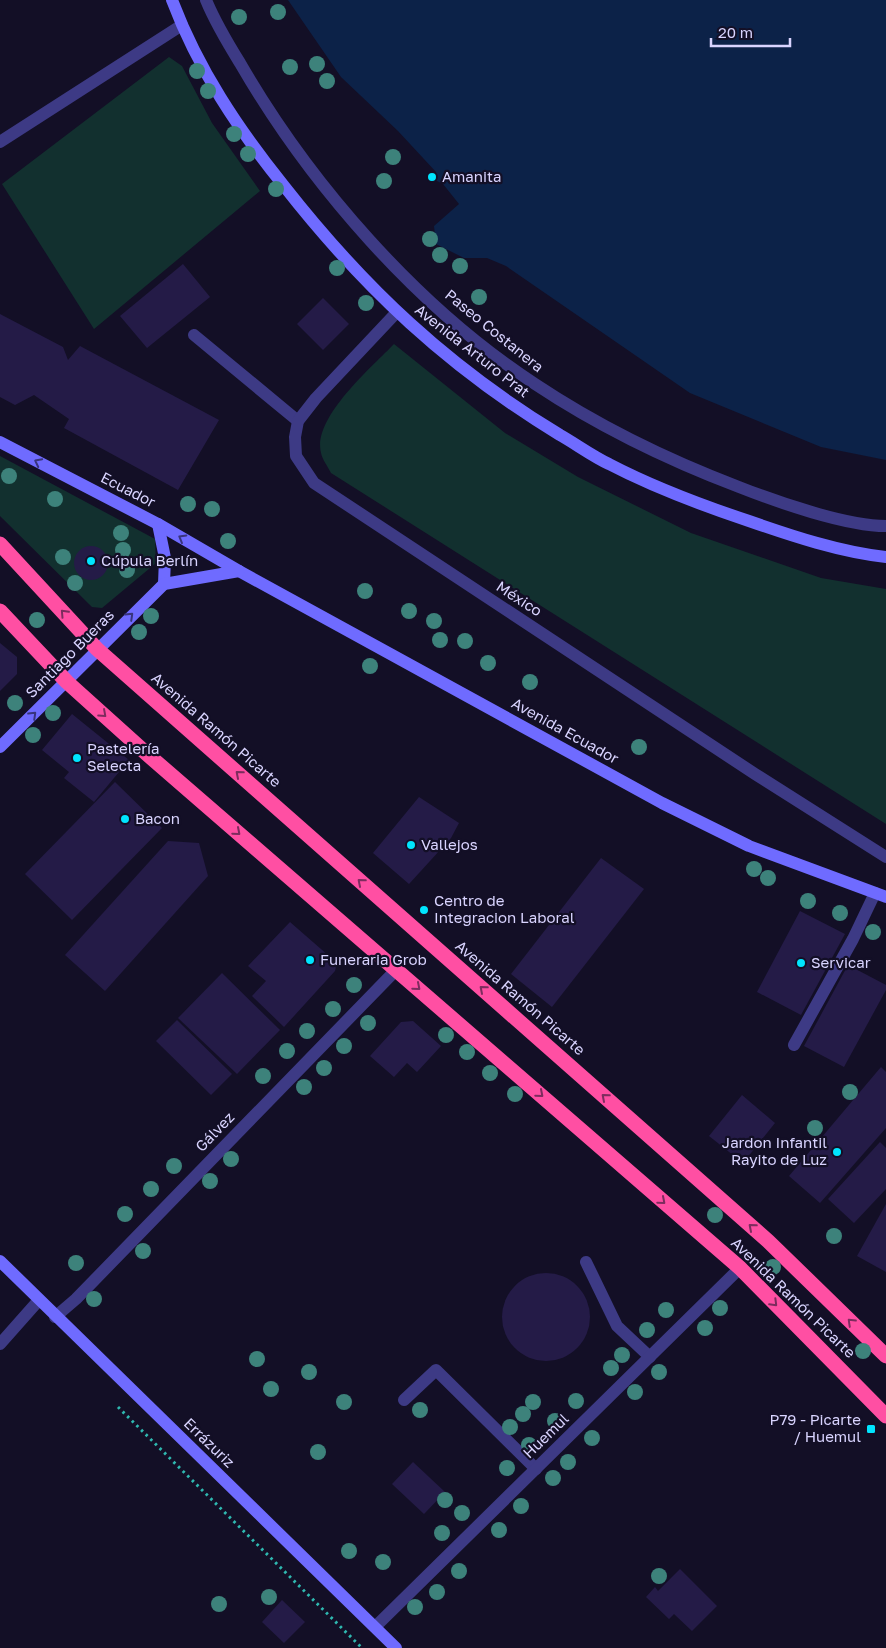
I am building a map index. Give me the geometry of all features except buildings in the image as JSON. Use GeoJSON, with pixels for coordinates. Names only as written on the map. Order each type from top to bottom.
{"type":"FeatureCollection","features":[{"type":"Feature","properties":{"kind":"highway","name":"Avenida Ramón Picarte"},"geometry":{"type":"LineString","coordinates":[[0,544],[97,649],[768,1241],[886,1356]]}},
{"type":"Feature","properties":{"kind":"highway","name":"Avenida Ramón Picarte"},"geometry":{"type":"LineString","coordinates":[[0,611],[67,682],[740,1268],[886,1416]]}},
{"type":"Feature","properties":{"kind":"main road","name":"Avenida Arturo Prat"},"geometry":{"type":"LineString","coordinates":[[172,0],[201,65],[236,122],[264,160],[347,263],[396,313],[457,364],[529,416],[608,464],[696,503],[779,532],[886,557]]}},
{"type":"Feature","properties":{"kind":"main road","name":"Ecuador"},"geometry":{"type":"LineString","coordinates":[[0,442],[158,524],[239,571]]}},
{"type":"Feature","properties":{"kind":"main road"},"geometry":{"type":"LineString","coordinates":[[158,524],[165,558],[164,584],[239,571]]}},
{"type":"Feature","properties":{"kind":"main road","name":"Avenida Ecuador"},"geometry":{"type":"LineString","coordinates":[[239,571],[662,803],[749,846],[881,895]]}},
{"type":"Feature","properties":{"kind":"main road","name":"Santiago Bueras"},"geometry":{"type":"LineString","coordinates":[[0,747],[164,584]]}},
{"type":"Feature","properties":{"kind":"main road","name":"Errázuriz"},"geometry":{"type":"LineString","coordinates":[[2,1268],[39,1300],[396,1648]]}},
{"type":"Feature","properties":{"kind":"street","name":"Paseo Costanera"},"geometry":{"type":"LineString","coordinates":[[206,0],[216,25],[254,89],[312,174],[376,247],[418,290],[494,354],[533,383],[589,419],[700,473],[762,496],[833,517],[886,526]]}},
{"type":"Feature","properties":{"kind":"street"},"geometry":{"type":"LineString","coordinates":[[0,142],[182,26]]}},
{"type":"Feature","properties":{"kind":"street"},"geometry":{"type":"LineString","coordinates":[[194,335],[298,421],[316,398],[396,313]]}},
{"type":"Feature","properties":{"kind":"street","name":"México"},"geometry":{"type":"LineString","coordinates":[[298,421],[295,437],[296,456],[314,483],[755,774],[886,857]]}},
{"type":"Feature","properties":{"kind":"street"},"geometry":{"type":"LineString","coordinates":[[794,1045],[881,895]]}},
{"type":"Feature","properties":{"kind":"street","name":"Gálvez"},"geometry":{"type":"LineString","coordinates":[[56,1317],[83,1292],[396,969]]}},
{"type":"Feature","properties":{"kind":"street"},"geometry":{"type":"LineString","coordinates":[[586,1262],[617,1326],[650,1357]]}},
{"type":"Feature","properties":{"kind":"street","name":"Huemul"},"geometry":{"type":"LineString","coordinates":[[375,1627],[740,1268]]}},
{"type":"Feature","properties":{"kind":"street"},"geometry":{"type":"LineString","coordinates":[[0,1344],[39,1300]]}},
{"type":"Feature","properties":{"kind":"street"},"geometry":{"type":"LineString","coordinates":[[404,1400],[436,1370],[536,1469]]}},
{"type":"Feature","properties":{"kind":"path"},"geometry":{"type":"LineString","coordinates":[[117,1406],[362,1648]]}},
{"type":"Feature","properties":{"kind":"green space"},"geometry":{"type":"Polygon","coordinates":[[[169,57],[182,66],[212,123],[260,191],[94,329],[2,184],[169,57]]]}},
{"type":"Feature","properties":{"kind":"green space"},"geometry":{"type":"Polygon","coordinates":[[[394,344],[505,433],[578,477],[691,533],[821,578],[886,589],[886,824],[331,473],[321,453],[321,439],[326,424],[334,409],[346,394],[394,344]]]}},
{"type":"Feature","properties":{"kind":"green space"},"geometry":{"type":"Polygon","coordinates":[[[0,456],[155,539],[156,563],[102,608],[92,607],[0,516],[0,456]]]}},
{"type":"Feature","properties":{"kind":"water"},"geometry":{"type":"Polygon","coordinates":[[[288,0],[886,0],[886,460],[821,447],[690,393],[506,266],[487,258],[464,258],[436,244],[434,226],[459,204],[443,184],[435,180],[436,172],[398,131],[341,77],[288,0]]]}},
{"type":"Feature","properties":{"kind":"place","name":"Amanita"},"geometry":{"type":"Point","coordinates":[432,177]}},
{"type":"Feature","properties":{"kind":"place","name":"Cúpula Berlín"},"geometry":{"type":"Point","coordinates":[91,561]}},
{"type":"Feature","properties":{"kind":"place","name":"Pastelería Selecta"},"geometry":{"type":"Point","coordinates":[77,758]}},
{"type":"Feature","properties":{"kind":"place","name":"Bacon"},"geometry":{"type":"Point","coordinates":[125,819]}},
{"type":"Feature","properties":{"kind":"place","name":"Vallejos"},"geometry":{"type":"Point","coordinates":[411,845]}},
{"type":"Feature","properties":{"kind":"place","name":"Centro de Integracion Laboral"},"geometry":{"type":"Point","coordinates":[424,910]}},
{"type":"Feature","properties":{"kind":"place","name":"Funeraria Grob"},"geometry":{"type":"Point","coordinates":[310,960]}},
{"type":"Feature","properties":{"kind":"place","name":"Servicar"},"geometry":{"type":"Point","coordinates":[801,963]}},
{"type":"Feature","properties":{"kind":"place","name":"Jardon Infantil Rayito de Luz"},"geometry":{"type":"Point","coordinates":[837,1152]}},
{"type":"Feature","properties":{"kind":"place","name":"P79 - Picarte / Huemul"},"geometry":{"type":"Point","coordinates":[871,1429]}}]}
